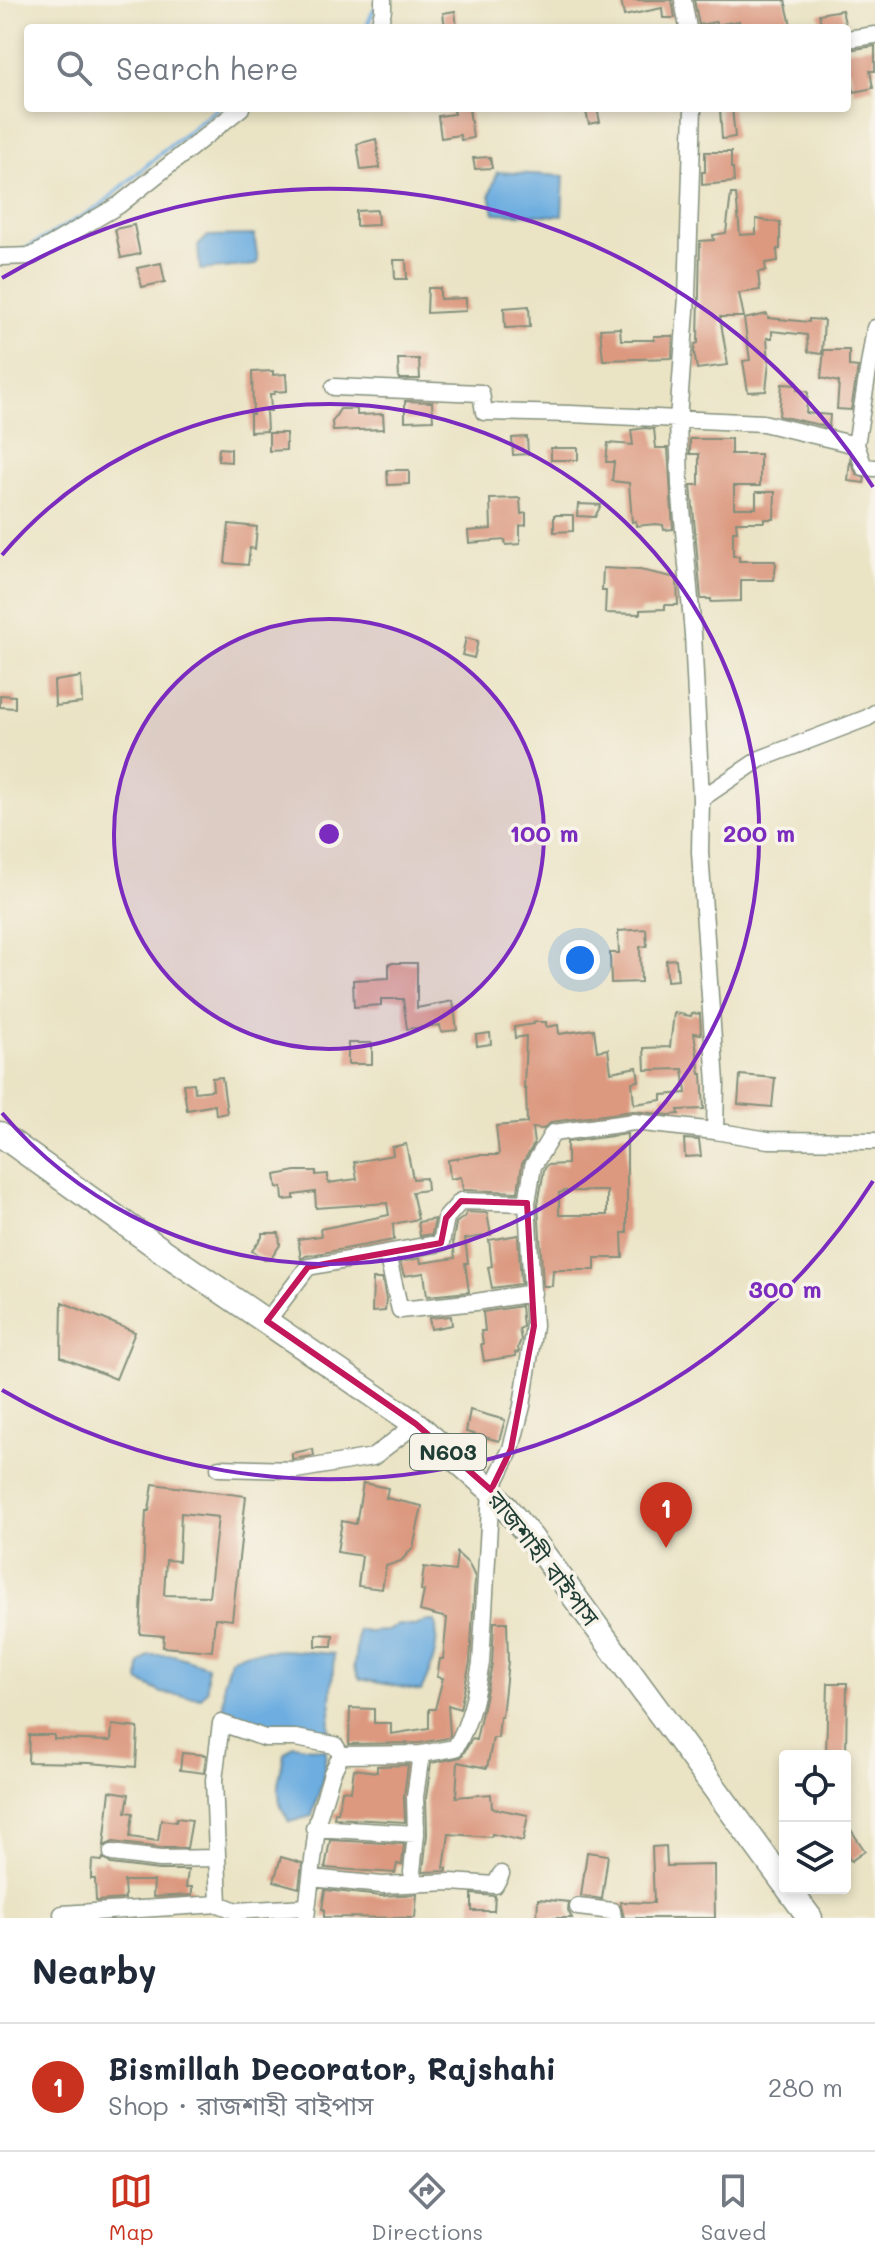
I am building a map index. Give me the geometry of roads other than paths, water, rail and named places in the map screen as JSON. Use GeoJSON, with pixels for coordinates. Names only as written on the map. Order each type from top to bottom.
{"type":"FeatureCollection","features":[{"type":"Feature","properties":{"kind":"highway","name":"রাজশাহী বাইপাস"},"geometry":{"type":"LineString","coordinates":[[0,1134],[163,1251],[416,1424],[491,1490],[541,1551],[779,1876]]}},
{"type":"Feature","properties":{"kind":"highway","name":"রাজশাহী বাইপাস"},"geometry":{"type":"LineString","coordinates":[[792,1894],[810,1918]]}},
{"type":"Feature","properties":{"kind":"street"},"geometry":{"type":"LineString","coordinates":[[683,0],[687,24]]}},
{"type":"Feature","properties":{"kind":"street"},"geometry":{"type":"LineString","coordinates":[[851,38],[875,35]]}},
{"type":"Feature","properties":{"kind":"street"},"geometry":{"type":"LineString","coordinates":[[0,257],[32,256],[119,205],[236,112]]}},
{"type":"Feature","properties":{"kind":"street"},"geometry":{"type":"LineString","coordinates":[[693,112],[687,297],[678,420],[680,485],[693,634],[701,799],[700,852],[716,1083],[715,1131]]}},
{"type":"Feature","properties":{"kind":"street"},"geometry":{"type":"LineString","coordinates":[[875,328],[856,445],[864,467],[875,468]]}},
{"type":"Feature","properties":{"kind":"street"},"geometry":{"type":"LineString","coordinates":[[334,387],[481,393],[484,412],[763,423],[856,445]]}},
{"type":"Feature","properties":{"kind":"street"},"geometry":{"type":"LineString","coordinates":[[701,799],[760,759],[875,713]]}},
{"type":"Feature","properties":{"kind":"street"},"geometry":{"type":"LineString","coordinates":[[341,1755],[421,1754],[455,1748],[464,1733],[477,1690],[481,1663],[491,1490],[511,1449],[522,1406],[534,1326],[527,1203],[533,1166],[553,1133],[634,1122],[768,1140],[875,1141]]}},
{"type":"Feature","properties":{"kind":"street"},"geometry":{"type":"LineString","coordinates":[[267,1321],[308,1267],[441,1243],[446,1218],[461,1201],[527,1203]]}},
{"type":"Feature","properties":{"kind":"street"},"geometry":{"type":"LineString","coordinates":[[387,1254],[400,1310],[533,1293]]}},
{"type":"Feature","properties":{"kind":"street"},"geometry":{"type":"LineString","coordinates":[[219,1468],[296,1470],[373,1457],[416,1424]]}},
{"type":"Feature","properties":{"kind":"street"},"geometry":{"type":"LineString","coordinates":[[219,1904],[214,1780],[221,1723],[265,1738],[295,1738],[335,1745],[341,1755]]}},
{"type":"Feature","properties":{"kind":"street"},"geometry":{"type":"LineString","coordinates":[[415,1883],[412,1872],[416,1834],[415,1797],[421,1754]]}},
{"type":"Feature","properties":{"kind":"street"},"geometry":{"type":"LineString","coordinates":[[62,1914],[150,1914],[219,1904],[236,1911],[306,1912],[318,1819],[341,1755]]}},
{"type":"Feature","properties":{"kind":"street"},"geometry":{"type":"LineString","coordinates":[[314,1828],[416,1834]]}},
{"type":"Feature","properties":{"kind":"street"},"geometry":{"type":"LineString","coordinates":[[112,1853],[160,1859],[216,1858]]}},
{"type":"Feature","properties":{"kind":"street"},"geometry":{"type":"LineString","coordinates":[[311,1878],[382,1885],[451,1882],[495,1885],[501,1874]]}},
{"type":"Feature","properties":{"kind":"street"},"geometry":{"type":"LineString","coordinates":[[578,1907],[612,1911],[613,1918]]}},
{"type":"Feature","properties":{"kind":"water"},"geometry":{"type":"Polygon","coordinates":[[[497,172],[564,176],[562,216],[494,213],[490,195],[497,172]]]}},
{"type":"Feature","properties":{"kind":"water"},"geometry":{"type":"Polygon","coordinates":[[[254,235],[258,261],[255,265],[200,270],[198,246],[208,236],[254,235]]]}},
{"type":"Feature","properties":{"kind":"water"},"geometry":{"type":"Polygon","coordinates":[[[435,1621],[436,1647],[421,1691],[360,1679],[354,1667],[358,1630],[387,1631],[398,1625],[415,1626],[435,1621]]]}},
{"type":"Feature","properties":{"kind":"water"},"geometry":{"type":"Polygon","coordinates":[[[283,1650],[334,1654],[329,1733],[263,1731],[236,1725],[223,1714],[224,1680],[231,1658],[248,1652],[283,1650]]]}},
{"type":"Feature","properties":{"kind":"water"},"geometry":{"type":"Polygon","coordinates":[[[149,1655],[174,1655],[207,1666],[207,1690],[201,1698],[162,1693],[139,1681],[140,1664],[149,1655]]]}},
{"type":"Feature","properties":{"kind":"water"},"geometry":{"type":"Polygon","coordinates":[[[293,1745],[326,1750],[323,1778],[312,1816],[289,1822],[280,1803],[278,1785],[284,1754],[293,1745]]]}},
{"type":"Feature","properties":{"kind":"waterway"},"geometry":{"type":"LineString","coordinates":[[368,24],[377,6]]}},
{"type":"Feature","properties":{"kind":"waterway"},"geometry":{"type":"LineString","coordinates":[[22,251],[100,206],[213,112]]}},
{"type":"Feature","properties":{"kind":"place","name":"Bismillah Decorator, Rajshahi"},"geometry":{"type":"Point","coordinates":[666,1548]}}]}
